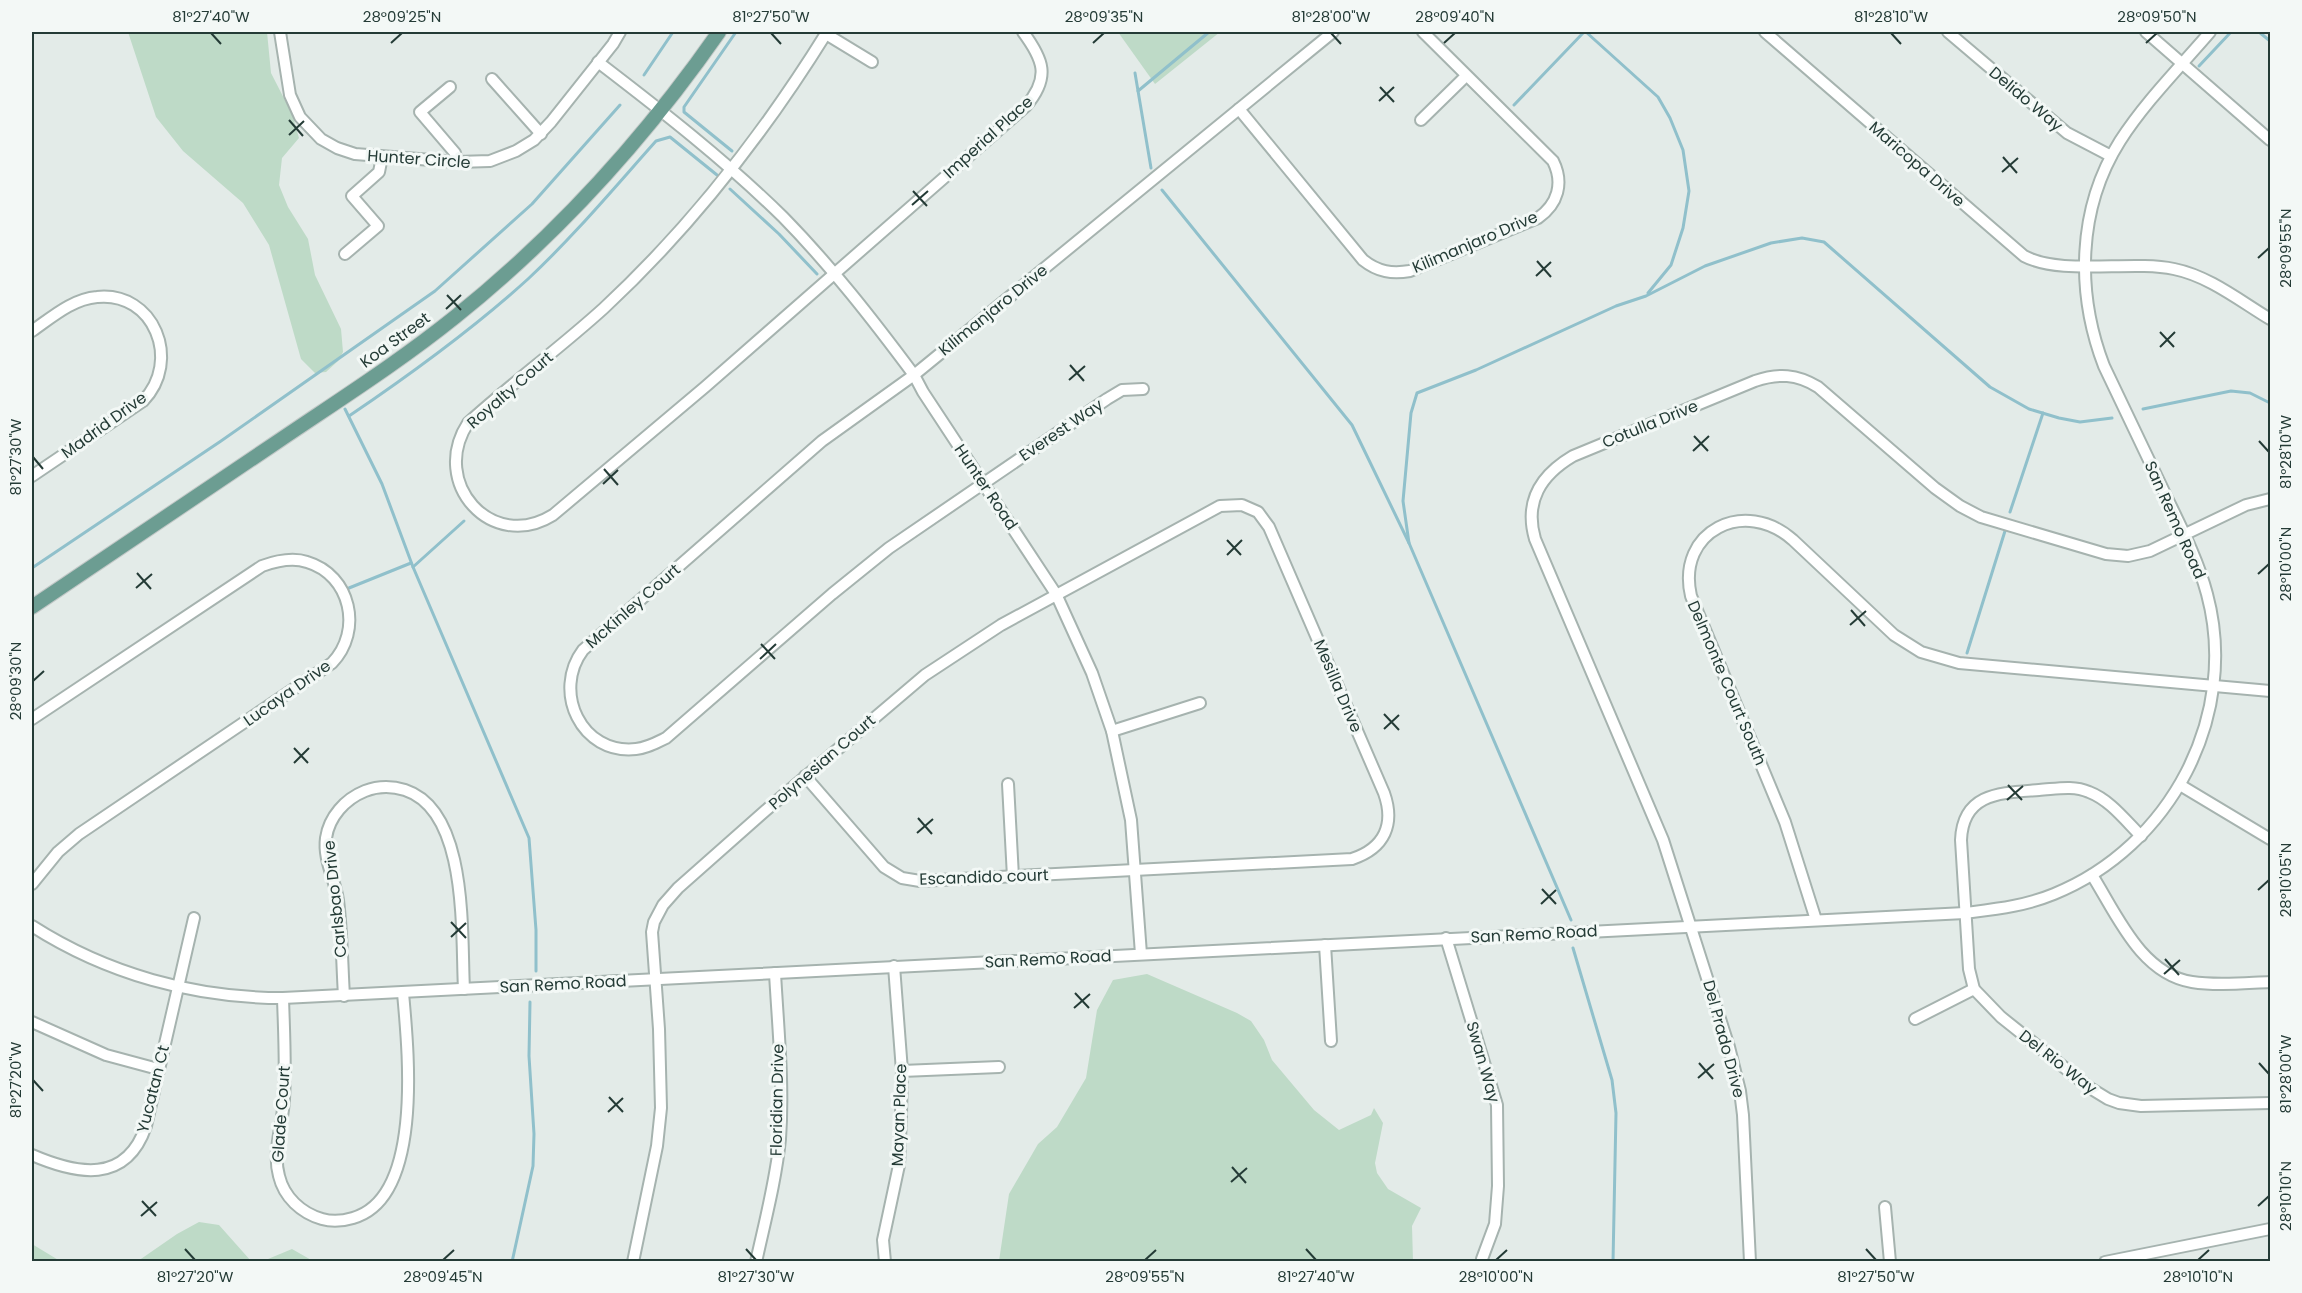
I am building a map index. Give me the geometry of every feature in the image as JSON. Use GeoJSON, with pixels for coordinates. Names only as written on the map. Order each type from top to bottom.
{"type":"FeatureCollection","features":[{"type":"Feature","properties":{"kind":"main road","name":"Koa Street"},"geometry":{"type":"LineString","coordinates":[[32,607],[377,374],[455,317],[493,285],[568,213],[661,110],[719,32]]}},
{"type":"Feature","properties":{"kind":"street","name":"Hunter Circle"},"geometry":{"type":"LineString","coordinates":[[280,32],[288,89],[296,110],[321,139],[337,148],[356,154],[457,162],[480,162],[499,158],[525,146],[541,134],[598,62],[616,34]]}},
{"type":"Feature","properties":{"kind":"street","name":"Imperial Place"},"geometry":{"type":"LineString","coordinates":[[834,273],[1032,99],[1040,85],[1042,70],[1036,52],[1023,32]]}},
{"type":"Feature","properties":{"kind":"street","name":"Kilimanjaro Drive"},"geometry":{"type":"LineString","coordinates":[[914,375],[1333,32]]}},
{"type":"Feature","properties":{"kind":"street","name":"Kilimanjaro Drive"},"geometry":{"type":"LineString","coordinates":[[1239,109],[1364,260],[1378,270],[1398,273],[1410,271],[1526,224],[1544,213],[1557,194],[1559,179],[1553,162],[1423,32]]}},
{"type":"Feature","properties":{"kind":"street","name":"Maricopa Drive"},"geometry":{"type":"LineString","coordinates":[[1765,32],[2017,251],[2038,262],[2157,267],[2185,271],[2212,284],[2271,320]]}},
{"type":"Feature","properties":{"kind":"street","name":"Delido Way"},"geometry":{"type":"LineString","coordinates":[[1948,32],[2061,129],[2088,146],[2111,156]]}},
{"type":"Feature","properties":{"kind":"street"},"geometry":{"type":"LineString","coordinates":[[2146,32],[2271,140]]}},
{"type":"Feature","properties":{"kind":"street","name":"San Remo Road"},"geometry":{"type":"LineString","coordinates":[[32,926],[78,952],[114,968],[177,987],[227,996],[284,998],[1965,913],[2027,903],[2054,894],[2092,875],[2113,861],[2141,836],[2163,810],[2180,785],[2201,740],[2211,703],[2215,645],[2210,607],[2200,572],[2104,366],[2094,339],[2084,287],[2084,265],[2091,212],[2097,189],[2111,156],[2140,113],[2210,32]]}},
{"type":"Feature","properties":{"kind":"street"},"geometry":{"type":"LineString","coordinates":[[731,170],[802,71],[826,33],[872,62]]}},
{"type":"Feature","properties":{"kind":"street"},"geometry":{"type":"LineString","coordinates":[[598,62],[661,110]]}},
{"type":"Feature","properties":{"kind":"street"},"geometry":{"type":"LineString","coordinates":[[1421,120],[1466,76]]}},
{"type":"Feature","properties":{"kind":"street"},"geometry":{"type":"LineString","coordinates":[[492,79],[541,134]]}},
{"type":"Feature","properties":{"kind":"street"},"geometry":{"type":"LineString","coordinates":[[450,87],[420,112],[455,153],[457,162]]}},
{"type":"Feature","properties":{"kind":"street","name":"Hunter Road"},"geometry":{"type":"LineString","coordinates":[[661,110],[783,218],[834,273],[914,375],[1056,594],[1085,655],[1112,731],[1131,820],[1141,954]]}},
{"type":"Feature","properties":{"kind":"street"},"geometry":{"type":"LineString","coordinates":[[345,254],[378,225],[352,196],[379,172],[382,157]]}},
{"type":"Feature","properties":{"kind":"street","name":"Royalty Court"},"geometry":{"type":"LineString","coordinates":[[731,170],[674,236],[606,306],[468,423],[458,443],[455,464],[460,486],[475,508],[491,519],[512,525],[538,522],[553,515],[705,387],[834,273]]}},
{"type":"Feature","properties":{"kind":"street","name":"Madrid Drive"},"geometry":{"type":"LineString","coordinates":[[32,331],[82,300],[109,297],[128,303],[146,317],[158,338],[162,360],[154,388],[143,401],[32,476]]}},
{"type":"Feature","properties":{"kind":"street","name":"McKinley Court"},"geometry":{"type":"LineString","coordinates":[[914,375],[822,441],[582,650],[574,662],[569,687],[571,704],[579,722],[596,740],[614,748],[635,749],[666,738],[832,594],[889,548],[983,482]]}},
{"type":"Feature","properties":{"kind":"street","name":"Cotulla Drive"},"geometry":{"type":"LineString","coordinates":[[1691,926],[1663,840],[1535,539],[1532,522],[1534,499],[1542,481],[1561,463],[1573,456],[1774,375],[1791,376],[1818,387],[1935,488],[1960,506],[1981,517],[2096,552],[2117,556],[2139,554],[2185,536],[2246,505],[2271,499]]}},
{"type":"Feature","properties":{"kind":"street","name":"Everest Way"},"geometry":{"type":"LineString","coordinates":[[983,482],[1122,390],[1143,389]]}},
{"type":"Feature","properties":{"kind":"street","name":"Mesilla Drive"},"geometry":{"type":"LineString","coordinates":[[1056,594],[1220,506],[1242,505],[1258,512],[1269,527],[1282,554],[1388,803],[1389,819],[1380,840],[1368,852],[1352,859],[1136,871]]}},
{"type":"Feature","properties":{"kind":"street","name":"Delmonte Court South"},"geometry":{"type":"LineString","coordinates":[[1816,920],[1785,822],[1691,597],[1688,575],[1691,560],[1699,544],[1717,529],[1727,524],[1747,520],[1766,523],[1785,532],[1886,628],[1911,647],[1933,657],[1968,664],[2271,691]]}},
{"type":"Feature","properties":{"kind":"street","name":"Lucaya Drive"},"geometry":{"type":"LineString","coordinates":[[32,719],[262,566],[281,561],[307,561],[320,567],[333,579],[346,597],[350,610],[348,634],[343,648],[332,663],[79,834],[58,852],[32,884]]}},
{"type":"Feature","properties":{"kind":"street","name":"Polynesian Court"},"geometry":{"type":"LineString","coordinates":[[654,979],[652,932],[654,922],[663,905],[678,888],[805,776],[925,675],[1001,625],[1056,594]]}},
{"type":"Feature","properties":{"kind":"street"},"geometry":{"type":"LineString","coordinates":[[1112,731],[1200,704]]}},
{"type":"Feature","properties":{"kind":"street","name":"Escandido court"},"geometry":{"type":"LineString","coordinates":[[805,776],[884,867],[897,876],[911,880],[941,881],[1136,871]]}},
{"type":"Feature","properties":{"kind":"street"},"geometry":{"type":"LineString","coordinates":[[1008,784],[1013,877]]}},
{"type":"Feature","properties":{"kind":"street"},"geometry":{"type":"LineString","coordinates":[[2180,785],[2271,839]]}},
{"type":"Feature","properties":{"kind":"street","name":"Carlsbao Drive"},"geometry":{"type":"LineString","coordinates":[[344,996],[338,903],[327,858],[326,837],[335,815],[351,798],[374,788],[387,787],[409,792],[427,804],[440,820],[445,832],[455,865],[459,896],[464,989]]}},
{"type":"Feature","properties":{"kind":"street"},"geometry":{"type":"LineString","coordinates":[[1915,1019],[1974,989],[1969,969],[1962,829],[1970,811],[1989,796],[2002,793],[2068,788],[2084,790],[2107,803],[2141,836]]}},
{"type":"Feature","properties":{"kind":"street"},"geometry":{"type":"LineString","coordinates":[[2092,875],[2139,950],[2160,970],[2181,980],[2203,983],[2271,982]]}},
{"type":"Feature","properties":{"kind":"street","name":"Yucatan Ct"},"geometry":{"type":"LineString","coordinates":[[32,1155],[62,1167],[84,1171],[99,1170],[120,1161],[133,1150],[143,1135],[194,918]]}},
{"type":"Feature","properties":{"kind":"street","name":"Del Prado Drive"},"geometry":{"type":"LineString","coordinates":[[1691,926],[1726,1036],[1740,1091],[1750,1262]]}},
{"type":"Feature","properties":{"kind":"street","name":"Swan Way"},"geometry":{"type":"LineString","coordinates":[[1446,938],[1497,1105],[1498,1186],[1495,1224],[1482,1259]]}},
{"type":"Feature","properties":{"kind":"street"},"geometry":{"type":"LineString","coordinates":[[1325,945],[1331,1041]]}},
{"type":"Feature","properties":{"kind":"street","name":"Mayan Place"},"geometry":{"type":"LineString","coordinates":[[885,1262],[883,1240],[899,1165],[902,1071],[894,966]]}},
{"type":"Feature","properties":{"kind":"street","name":"Floridian Drive"},"geometry":{"type":"LineString","coordinates":[[756,1262],[770,1203],[780,1139],[781,1075],[775,973]]}},
{"type":"Feature","properties":{"kind":"street"},"geometry":{"type":"LineString","coordinates":[[633,1262],[654,1162],[661,1108],[654,979]]}},
{"type":"Feature","properties":{"kind":"street","name":"Del Rio Way"},"geometry":{"type":"LineString","coordinates":[[1974,989],[2001,1017],[2090,1088],[2108,1099],[2141,1106],[2271,1103]]}},
{"type":"Feature","properties":{"kind":"street","name":"Glade Court"},"geometry":{"type":"LineString","coordinates":[[284,998],[285,1086],[276,1162],[279,1177],[286,1193],[304,1211],[322,1219],[340,1221],[357,1217],[374,1208],[386,1195],[398,1167],[408,1096],[403,993]]}},
{"type":"Feature","properties":{"kind":"street"},"geometry":{"type":"LineString","coordinates":[[32,1022],[106,1054],[158,1069]]}},
{"type":"Feature","properties":{"kind":"street"},"geometry":{"type":"LineString","coordinates":[[902,1071],[999,1066]]}},
{"type":"Feature","properties":{"kind":"street"},"geometry":{"type":"LineString","coordinates":[[1886,1207],[1890,1262]]}},
{"type":"Feature","properties":{"kind":"street"},"geometry":{"type":"LineString","coordinates":[[2105,1262],[2271,1229]]}},
{"type":"Feature","properties":{"kind":"green space"},"geometry":{"type":"Polygon","coordinates":[[[128,32],[267,32],[271,73],[292,114],[299,138],[282,158],[279,185],[288,207],[308,239],[315,275],[341,329],[343,352],[338,361],[326,372],[315,373],[301,359],[269,245],[243,203],[183,151],[156,117],[128,32]]]}},
{"type":"Feature","properties":{"kind":"green space"},"geometry":{"type":"Polygon","coordinates":[[[1118,32],[1220,32],[1155,84],[1118,32]]]}},
{"type":"Feature","properties":{"kind":"green space"},"geometry":{"type":"Polygon","coordinates":[[[1147,974],[1251,1021],[1264,1040],[1272,1060],[1314,1110],[1339,1130],[1371,1115],[1374,1108],[1383,1123],[1375,1163],[1377,1173],[1388,1189],[1421,1208],[1412,1226],[1413,1261],[999,1261],[1009,1194],[1038,1144],[1057,1127],[1086,1078],[1097,1010],[1113,980],[1147,974]]]}},
{"type":"Feature","properties":{"kind":"green space"},"geometry":{"type":"Polygon","coordinates":[[[199,1222],[219,1225],[251,1261],[138,1261],[177,1234],[199,1222]]]}},
{"type":"Feature","properties":{"kind":"green space"},"geometry":{"type":"Polygon","coordinates":[[[32,1244],[60,1261],[32,1261],[32,1244]]]}},
{"type":"Feature","properties":{"kind":"green space"},"geometry":{"type":"Polygon","coordinates":[[[292,1249],[313,1261],[251,1261],[268,1259],[292,1249]]]}},
{"type":"Feature","properties":{"kind":"waterway"},"geometry":{"type":"LineString","coordinates":[[644,75],[673,32]]}},
{"type":"Feature","properties":{"kind":"waterway"},"geometry":{"type":"LineString","coordinates":[[732,151],[684,112],[684,107],[736,32]]}},
{"type":"Feature","properties":{"kind":"waterway"},"geometry":{"type":"LineString","coordinates":[[1138,91],[1209,32]]}},
{"type":"Feature","properties":{"kind":"waterway"},"geometry":{"type":"LineString","coordinates":[[1514,105],[1584,32]]}},
{"type":"Feature","properties":{"kind":"waterway"},"geometry":{"type":"LineString","coordinates":[[1586,32],[1658,97],[1670,118],[1683,150],[1689,191],[1683,228],[1671,265],[1648,293]]}},
{"type":"Feature","properties":{"kind":"waterway"},"geometry":{"type":"LineString","coordinates":[[2199,66],[2231,32]]}},
{"type":"Feature","properties":{"kind":"waterway"},"geometry":{"type":"LineString","coordinates":[[2259,32],[2270,41]]}},
{"type":"Feature","properties":{"kind":"waterway"},"geometry":{"type":"LineString","coordinates":[[1135,73],[1151,168]]}},
{"type":"Feature","properties":{"kind":"waterway"},"geometry":{"type":"LineString","coordinates":[[32,568],[221,441],[435,291],[532,204],[620,105]]}},
{"type":"Feature","properties":{"kind":"waterway"},"geometry":{"type":"LineString","coordinates":[[349,416],[486,316],[528,279],[578,229],[656,141],[670,137],[717,175]]}},
{"type":"Feature","properties":{"kind":"waterway"},"geometry":{"type":"LineString","coordinates":[[730,189],[779,234],[817,274]]}},
{"type":"Feature","properties":{"kind":"waterway"},"geometry":{"type":"LineString","coordinates":[[1162,190],[1352,425],[1409,543],[1571,920]]}},
{"type":"Feature","properties":{"kind":"waterway"},"geometry":{"type":"LineString","coordinates":[[1409,543],[1403,501],[1411,413],[1417,393],[1476,370],[1616,306],[1646,296],[1705,266],[1771,243],[1802,238],[1824,242],[1990,387],[2029,409],[2080,422],[2112,418]]}},
{"type":"Feature","properties":{"kind":"waterway"},"geometry":{"type":"LineString","coordinates":[[2143,409],[2231,391],[2250,393],[2270,403]]}},
{"type":"Feature","properties":{"kind":"waterway"},"geometry":{"type":"LineString","coordinates":[[345,409],[382,484],[413,567],[529,838],[536,930],[536,971]]}},
{"type":"Feature","properties":{"kind":"waterway"},"geometry":{"type":"LineString","coordinates":[[2010,512],[2043,413]]}},
{"type":"Feature","properties":{"kind":"waterway"},"geometry":{"type":"LineString","coordinates":[[413,567],[464,521]]}},
{"type":"Feature","properties":{"kind":"waterway"},"geometry":{"type":"LineString","coordinates":[[1967,653],[2005,531]]}},
{"type":"Feature","properties":{"kind":"waterway"},"geometry":{"type":"LineString","coordinates":[[349,588],[411,563]]}},
{"type":"Feature","properties":{"kind":"waterway"},"geometry":{"type":"LineString","coordinates":[[1573,948],[1612,1080],[1616,1113],[1613,1262]]}},
{"type":"Feature","properties":{"kind":"waterway"},"geometry":{"type":"LineString","coordinates":[[512,1262],[533,1166],[534,1134],[529,1056],[530,1002]]}}]}
